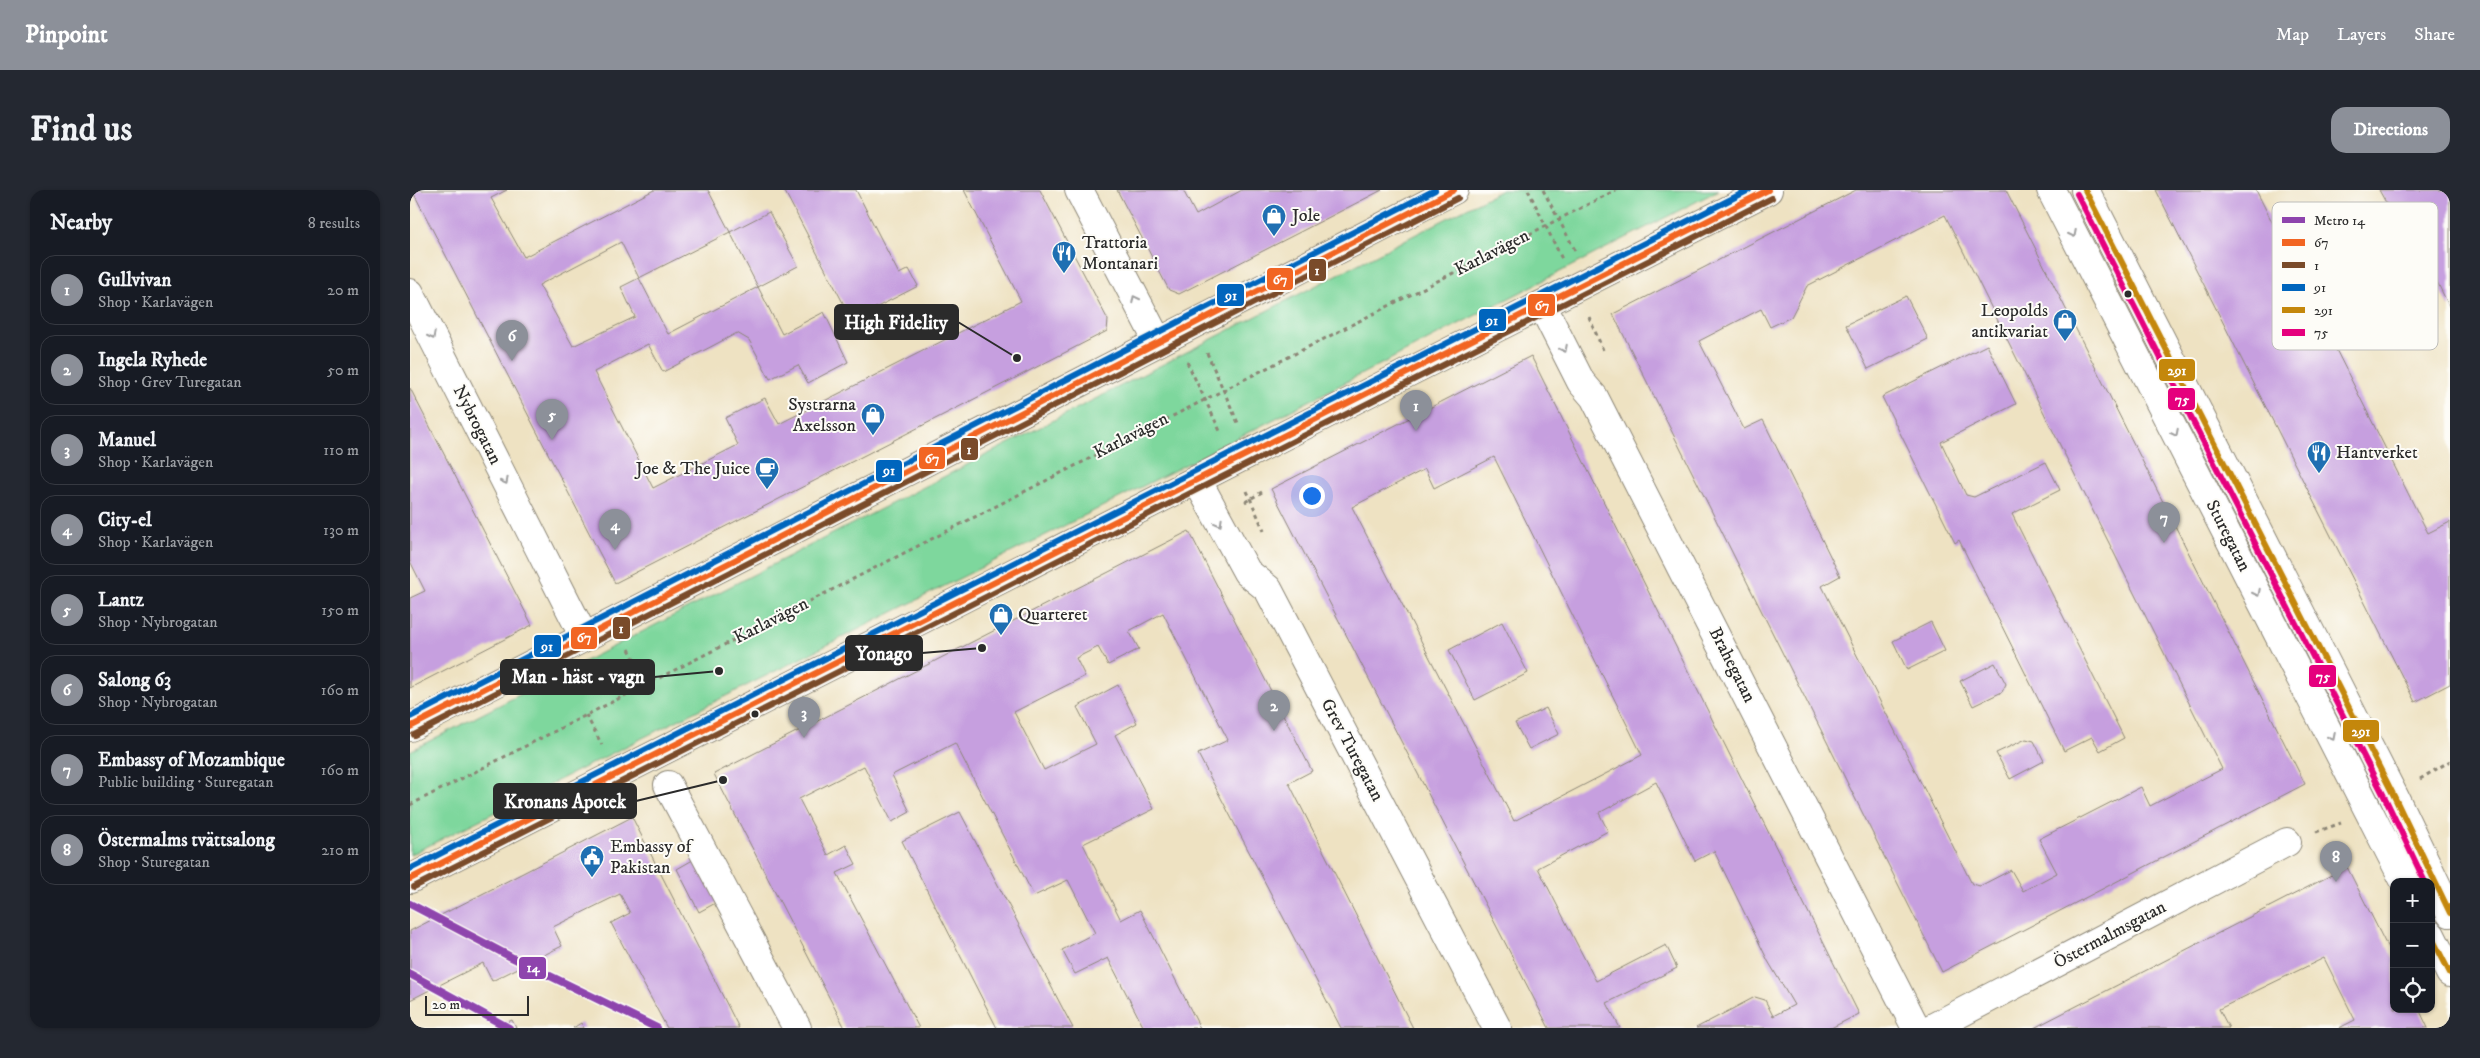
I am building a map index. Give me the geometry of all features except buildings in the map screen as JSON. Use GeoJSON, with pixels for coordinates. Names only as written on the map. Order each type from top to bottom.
{"type":"FeatureCollection","features":[{"type":"Feature","properties":{"kind":"street"},"geometry":{"type":"LineString","coordinates":[[1079,190],[1166,338]]}},
{"type":"Feature","properties":{"kind":"street"},"geometry":{"type":"LineString","coordinates":[[410,727],[1454,190]]}},
{"type":"Feature","properties":{"kind":"street"},"geometry":{"type":"LineString","coordinates":[[410,879],[1768,190]]}},
{"type":"Feature","properties":{"kind":"street","name":"Sturegatan"},"geometry":{"type":"LineString","coordinates":[[2052,190],[2403,878]]}},
{"type":"Feature","properties":{"kind":"street","name":"Sturegatan"},"geometry":{"type":"LineString","coordinates":[[2085,190],[2385,778],[2450,913]]}},
{"type":"Feature","properties":{"kind":"street","name":"Nybrogatan"},"geometry":{"type":"LineString","coordinates":[[410,293],[584,637]]}},
{"type":"Feature","properties":{"kind":"street","name":"Brahegatan"},"geometry":{"type":"LineString","coordinates":[[1542,305],[1581,382],[1594,397],[1916,1028]]}},
{"type":"Feature","properties":{"kind":"street","name":"Grev Turegatan"},"geometry":{"type":"LineString","coordinates":[[1197,480],[1247,572],[1268,589],[1497,1028]]}},
{"type":"Feature","properties":{"kind":"street"},"geometry":{"type":"LineString","coordinates":[[668,785],[797,1028]]}},
{"type":"Feature","properties":{"kind":"street","name":"Östermalmsgatan"},"geometry":{"type":"LineString","coordinates":[[1932,1028],[2287,842]]}},
{"type":"Feature","properties":{"kind":"street"},"geometry":{"type":"LineString","coordinates":[[2435,943],[2450,973]]}},
{"type":"Feature","properties":{"kind":"path"},"geometry":{"type":"LineString","coordinates":[[1543,190],[1576,253]]}},
{"type":"Feature","properties":{"kind":"path","name":"Karlavägen"},"geometry":{"type":"LineString","coordinates":[[410,805],[1616,190]]}},
{"type":"Feature","properties":{"kind":"path"},"geometry":{"type":"LineString","coordinates":[[1166,338],[1204,399],[1224,438]]}},
{"type":"Feature","properties":{"kind":"path"},"geometry":{"type":"LineString","coordinates":[[1203,345],[1239,424]]}},
{"type":"Feature","properties":{"kind":"path"},"geometry":{"type":"LineString","coordinates":[[625,641],[647,684]]}},
{"type":"Feature","properties":{"kind":"path"},"geometry":{"type":"LineString","coordinates":[[2423,777],[2450,761]]}},
{"type":"Feature","properties":{"kind":"green space"},"geometry":{"type":"Polygon","coordinates":[[[1502,190],[1719,190],[1185,465],[410,855],[410,751],[1502,190]]]}},
{"type":"Feature","properties":{"kind":"metro line","name":"14"},"geometry":{"type":"LineString","coordinates":[[410,904],[511,957],[657,1028]]}},
{"type":"Feature","properties":{"kind":"metro line","name":"14"},"geometry":{"type":"LineString","coordinates":[[410,974],[509,1028]]}},
{"type":"Feature","properties":{"kind":"transit line","name":"91"},"geometry":{"type":"LineString","coordinates":[[410,717],[1435,190]]}},
{"type":"Feature","properties":{"kind":"transit line","name":"67"},"geometry":{"type":"LineString","coordinates":[[410,727],[1454,190]]}},
{"type":"Feature","properties":{"kind":"transit line","name":"91"},"geometry":{"type":"LineString","coordinates":[[410,869],[1749,190]]}},
{"type":"Feature","properties":{"kind":"transit line","name":"67"},"geometry":{"type":"LineString","coordinates":[[410,879],[1768,190]]}},
{"type":"Feature","properties":{"kind":"transit line","name":"291"},"geometry":{"type":"LineString","coordinates":[[2085,190],[2394,796],[2450,913]]}},
{"type":"Feature","properties":{"kind":"transit line","name":"75"},"geometry":{"type":"LineString","coordinates":[[2077,194],[2386,800],[2423,878]]}},
{"type":"Feature","properties":{"kind":"transit line","name":"1"},"geometry":{"type":"LineString","coordinates":[[414,735],[1458,198]]}},
{"type":"Feature","properties":{"kind":"transit line","name":"1"},"geometry":{"type":"LineString","coordinates":[[414,887],[1772,198]]}},
{"type":"Feature","properties":{"kind":"transit line","name":"291"},"geometry":{"type":"LineString","coordinates":[[2435,944],[2450,973]]}},
{"type":"Feature","properties":{"kind":"place","name":"Jole"},"geometry":{"type":"Point","coordinates":[1274,237]}},
{"type":"Feature","properties":{"kind":"place","name":"Trattoria Montanari"},"geometry":{"type":"Point","coordinates":[1064,274]}},
{"type":"Feature","properties":{"kind":"place","name":"Leopolds antikvariat"},"geometry":{"type":"Point","coordinates":[2065,342]}},
{"type":"Feature","properties":{"kind":"place","name":"High Fidelity"},"geometry":{"type":"Point","coordinates":[1017,358]}},
{"type":"Feature","properties":{"kind":"place","name":"Salong 63"},"geometry":{"type":"Point","coordinates":[512,361]}},
{"type":"Feature","properties":{"kind":"place","name":"Gullvivan"},"geometry":{"type":"Point","coordinates":[1416,431]}},
{"type":"Feature","properties":{"kind":"place","name":"Systrarna Axelsson"},"geometry":{"type":"Point","coordinates":[873,436]}},
{"type":"Feature","properties":{"kind":"place","name":"Lantz"},"geometry":{"type":"Point","coordinates":[552,440]}},
{"type":"Feature","properties":{"kind":"place","name":"Hantverket"},"geometry":{"type":"Point","coordinates":[2319,474]}},
{"type":"Feature","properties":{"kind":"place","name":"Joe & The Juice"},"geometry":{"type":"Point","coordinates":[767,490]}},
{"type":"Feature","properties":{"kind":"place","name":"Embassy of Mozambique"},"geometry":{"type":"Point","coordinates":[2164,543]}},
{"type":"Feature","properties":{"kind":"place","name":"City-el"},"geometry":{"type":"Point","coordinates":[615,550]}},
{"type":"Feature","properties":{"kind":"place","name":"Quarteret"},"geometry":{"type":"Point","coordinates":[1001,636]}},
{"type":"Feature","properties":{"kind":"place","name":"Yonago"},"geometry":{"type":"Point","coordinates":[982,648]}},
{"type":"Feature","properties":{"kind":"place","name":"Man - häst - vagn"},"geometry":{"type":"Point","coordinates":[719,671]}},
{"type":"Feature","properties":{"kind":"place","name":"Ingela Ryhede"},"geometry":{"type":"Point","coordinates":[1274,731]}},
{"type":"Feature","properties":{"kind":"place","name":"Manuel"},"geometry":{"type":"Point","coordinates":[804,738]}},
{"type":"Feature","properties":{"kind":"place","name":"Kronans Apotek"},"geometry":{"type":"Point","coordinates":[723,780]}},
{"type":"Feature","properties":{"kind":"place","name":"Embassy of Pakistan"},"geometry":{"type":"Point","coordinates":[592,878]}},
{"type":"Feature","properties":{"kind":"place","name":"Östermalms tvättsalong"},"geometry":{"type":"Point","coordinates":[2336,882]}}]}
